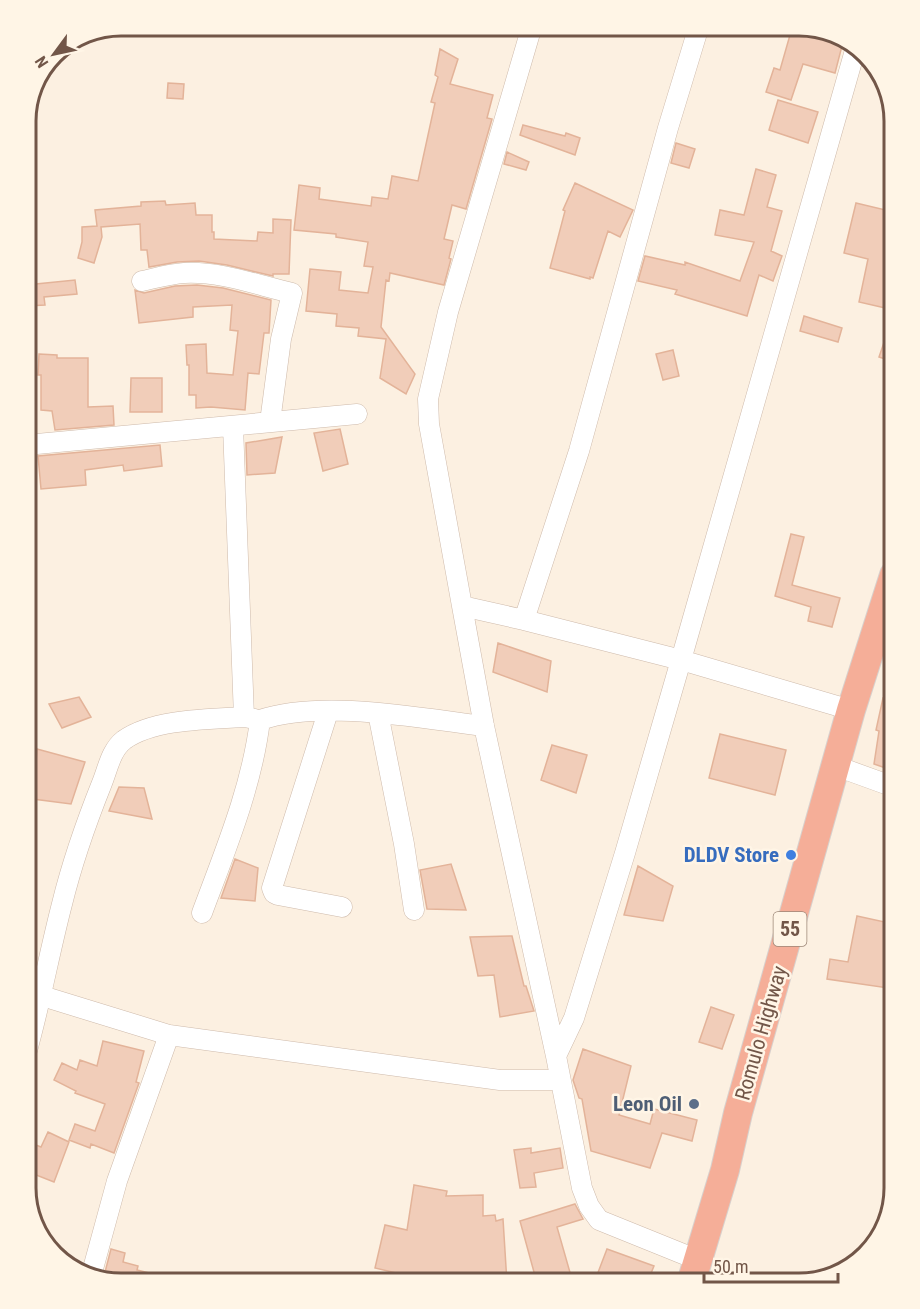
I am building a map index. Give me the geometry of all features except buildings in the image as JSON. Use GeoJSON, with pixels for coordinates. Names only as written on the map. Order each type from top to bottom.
{"type":"FeatureCollection","features":[{"type":"Feature","properties":{"kind":"highway","name":"Romulo Highway"},"geometry":{"type":"LineString","coordinates":[[694,1271],[851,710],[884,606]]}},
{"type":"Feature","properties":{"kind":"street"},"geometry":{"type":"LineString","coordinates":[[529,36],[448,312],[428,399],[429,424],[483,726],[556,1056],[582,1188],[598,1220],[694,1271]]}},
{"type":"Feature","properties":{"kind":"street"},"geometry":{"type":"LineString","coordinates":[[524,620],[579,451],[668,128],[696,36]]}},
{"type":"Feature","properties":{"kind":"street"},"geometry":{"type":"LineString","coordinates":[[556,1056],[574,1018],[625,853],[854,56]]}},
{"type":"Feature","properties":{"kind":"street"},"geometry":{"type":"LineString","coordinates":[[142,281],[182,273],[199,273],[292,293],[281,339],[270,422]]}},
{"type":"Feature","properties":{"kind":"street"},"geometry":{"type":"LineString","coordinates":[[36,444],[357,414]]}},
{"type":"Feature","properties":{"kind":"street"},"geometry":{"type":"LineString","coordinates":[[202,914],[235,822],[257,746],[252,718],[233,426]]}},
{"type":"Feature","properties":{"kind":"street"},"geometry":{"type":"LineString","coordinates":[[462,606],[681,660],[851,710]]}},
{"type":"Feature","properties":{"kind":"street"},"geometry":{"type":"LineString","coordinates":[[36,984],[86,822],[114,750],[136,733],[156,727],[208,719],[328,712],[378,713],[483,726]]}},
{"type":"Feature","properties":{"kind":"street"},"geometry":{"type":"LineString","coordinates":[[328,712],[272,888],[278,895],[342,907]]}},
{"type":"Feature","properties":{"kind":"street"},"geometry":{"type":"LineString","coordinates":[[378,713],[404,844],[414,910]]}},
{"type":"Feature","properties":{"kind":"street"},"geometry":{"type":"LineString","coordinates":[[836,766],[884,783]]}},
{"type":"Feature","properties":{"kind":"street"},"geometry":{"type":"LineString","coordinates":[[36,994],[169,1035],[500,1080],[560,1080]]}},
{"type":"Feature","properties":{"kind":"street"},"geometry":{"type":"LineString","coordinates":[[93,1268],[117,1181],[169,1035]]}},
{"type":"Feature","properties":{"kind":"place","name":"DLDV Store"},"geometry":{"type":"Point","coordinates":[791,855]}},
{"type":"Feature","properties":{"kind":"place","name":"Leon Oil"},"geometry":{"type":"Point","coordinates":[694,1104]}}]}
